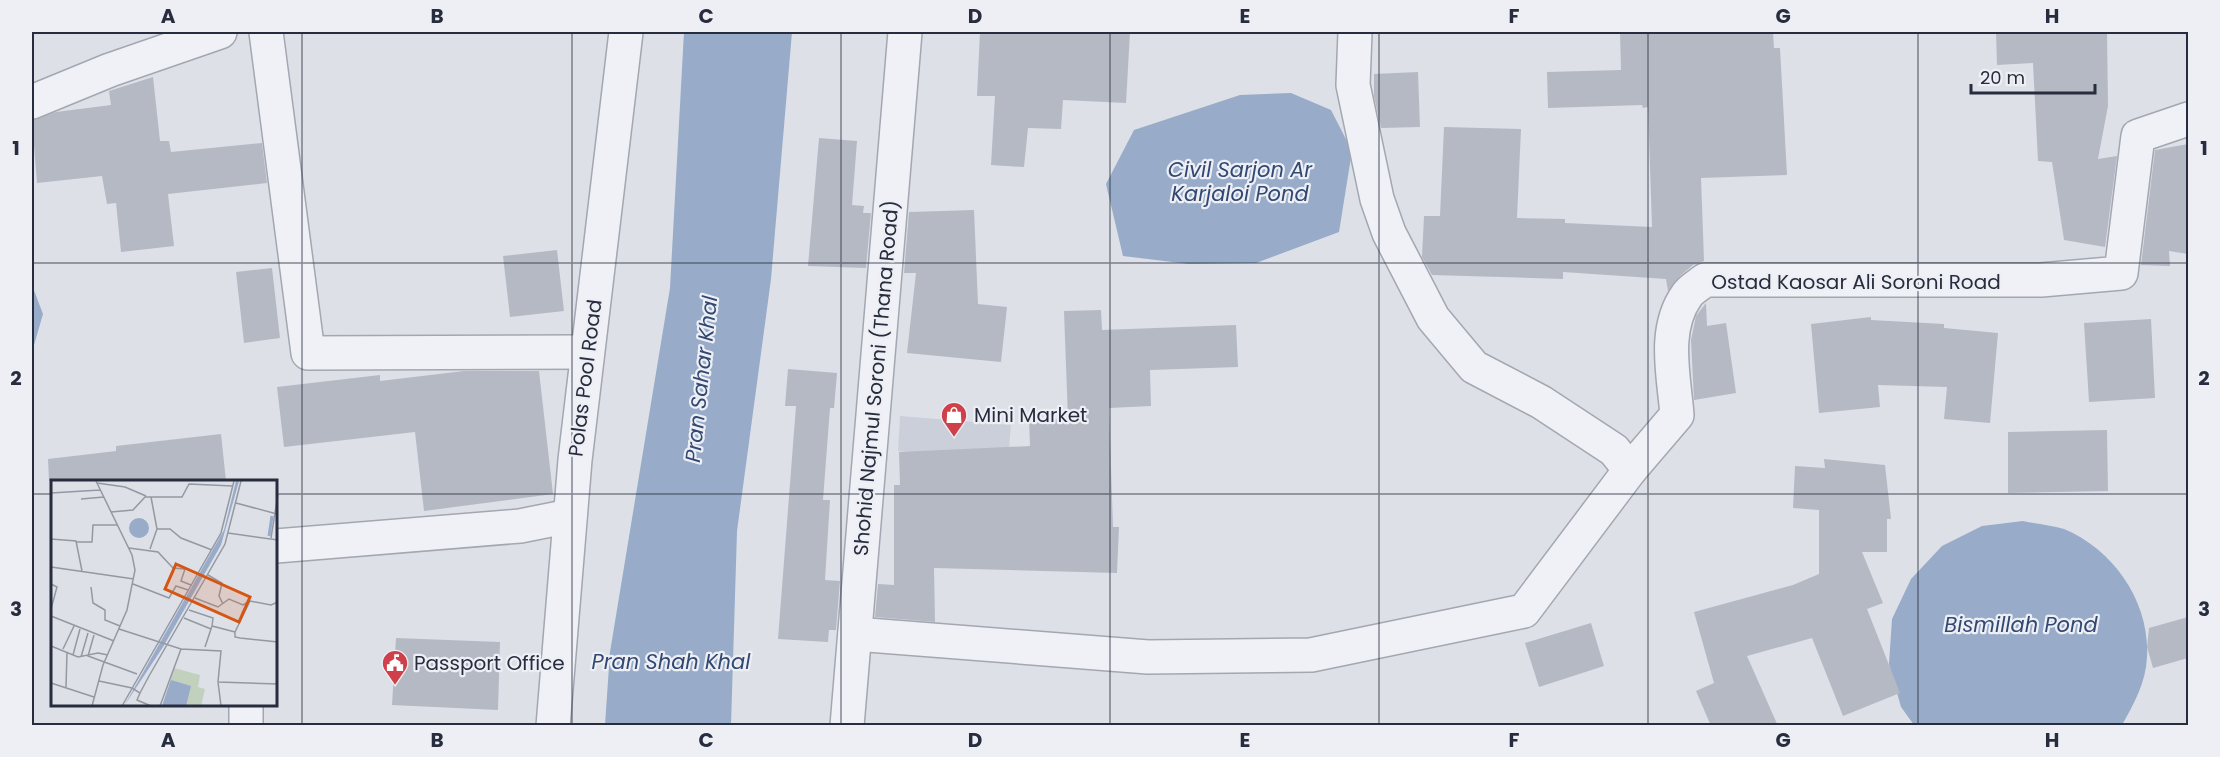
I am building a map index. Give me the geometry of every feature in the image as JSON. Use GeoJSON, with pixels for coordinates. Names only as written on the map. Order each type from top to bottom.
{"type":"FeatureCollection","features":[{"type":"Feature","properties":{"kind":"street"},"geometry":{"type":"LineString","coordinates":[[32,102],[110,70],[220,32]]}},
{"type":"Feature","properties":{"kind":"street"},"geometry":{"type":"LineString","coordinates":[[266,32],[308,353],[587,352]]}},
{"type":"Feature","properties":{"kind":"street","name":"Polas Pool Road"},"geometry":{"type":"LineString","coordinates":[[553,726],[570,516],[587,352],[626,32]]}},
{"type":"Feature","properties":{"kind":"street","name":"Shohid Najmul Soroni (Thana Road)"},"geometry":{"type":"LineString","coordinates":[[847,726],[905,32]]}},
{"type":"Feature","properties":{"kind":"street"},"geometry":{"type":"LineString","coordinates":[[855,634],[1148,657],[1311,655],[1524,610],[1630,470],[1614,450],[1541,402],[1474,367],[1433,318],[1389,233],[1377,200],[1353,85],[1355,32]]}},
{"type":"Feature","properties":{"kind":"street","name":"Ostad Kaosar Ali Soroni Road"},"geometry":{"type":"LineString","coordinates":[[1630,470],[1677,415],[1671,347],[1672,328],[1677,312],[1688,293],[1706,280],[2041,280],[2121,273],[2138,136],[2188,119]]}},
{"type":"Feature","properties":{"kind":"street"},"geometry":{"type":"LineString","coordinates":[[278,546],[520,526],[570,516]]}},
{"type":"Feature","properties":{"kind":"street"},"geometry":{"type":"LineString","coordinates":[[246,706],[246,726]]}},
{"type":"Feature","properties":{"kind":"shaded area","name":"Mini Market"},"geometry":{"type":"Polygon","coordinates":[[[900,416],[1011,425],[1008,460],[898,451],[900,416]]]}},
{"type":"Feature","properties":{"kind":"water","name":"Pran Shah Khal"},"geometry":{"type":"Polygon","coordinates":[[[684,32],[792,32],[771,279],[737,531],[731,725],[605,725],[610,652],[670,288],[684,32]]]}},
{"type":"Feature","properties":{"kind":"water","name":"Civil Sarjon Ar Karjaloi Pond"},"geometry":{"type":"Polygon","coordinates":[[[1291,93],[1331,110],[1352,151],[1339,232],[1256,263],[1189,264],[1123,256],[1106,184],[1134,130],[1240,95],[1291,93]]]}},
{"type":"Feature","properties":{"kind":"water"},"geometry":{"type":"Polygon","coordinates":[[[32,285],[43,314],[32,352],[32,285]]]}},
{"type":"Feature","properties":{"kind":"water","name":"Bismillah Pond"},"geometry":{"type":"Polygon","coordinates":[[[2023,521],[2054,526],[2082,538],[2113,564],[2125,580],[2142,617],[2147,657],[2139,692],[2131,709],[2122,725],[1914,725],[1901,707],[1889,664],[1892,619],[1911,579],[1942,546],[1982,526],[2023,521]]]}},
{"type":"Feature","properties":{"kind":"building"},"geometry":{"type":"Polygon","coordinates":[[[980,32],[1130,32],[1126,103],[1063,100],[1061,129],[1028,128],[1024,167],[991,165],[995,96],[977,96],[980,32]]]}},
{"type":"Feature","properties":{"kind":"building"},"geometry":{"type":"Polygon","coordinates":[[[1620,32],[1773,32],[1774,48],[1780,48],[1787,175],[1701,178],[1704,261],[1693,265],[1681,275],[1668,291],[1666,279],[1563,272],[1563,279],[1432,275],[1422,257],[1424,216],[1440,216],[1444,127],[1521,129],[1517,218],[1565,219],[1565,223],[1652,227],[1648,107],[1643,108],[1642,105],[1548,108],[1547,72],[1621,70],[1620,32]]]}},
{"type":"Feature","properties":{"kind":"building"},"geometry":{"type":"Polygon","coordinates":[[[1996,32],[2107,32],[2108,106],[2098,159],[2117,156],[2105,247],[2064,240],[2052,162],[2038,161],[2033,63],[1997,65],[1996,32]]]}},
{"type":"Feature","properties":{"kind":"building"},"geometry":{"type":"Polygon","coordinates":[[[1418,72],[1420,127],[1381,128],[1374,96],[1374,74],[1418,72]]]}},
{"type":"Feature","properties":{"kind":"building"},"geometry":{"type":"Polygon","coordinates":[[[153,77],[160,141],[169,141],[171,152],[262,143],[267,183],[168,194],[174,246],[121,252],[116,203],[107,204],[102,176],[37,183],[32,120],[56,112],[111,105],[109,91],[153,77]]]}},
{"type":"Feature","properties":{"kind":"building"},"geometry":{"type":"Polygon","coordinates":[[[819,138],[857,141],[852,205],[864,206],[863,213],[871,213],[866,268],[808,266],[819,138]]]}},
{"type":"Feature","properties":{"kind":"building"},"geometry":{"type":"Polygon","coordinates":[[[2188,144],[2188,254],[2169,251],[2170,266],[2141,265],[2155,150],[2188,144]]]}},
{"type":"Feature","properties":{"kind":"building"},"geometry":{"type":"Polygon","coordinates":[[[974,210],[978,304],[1007,307],[1001,362],[907,353],[916,273],[904,273],[909,212],[974,210]]]}},
{"type":"Feature","properties":{"kind":"building"},"geometry":{"type":"Polygon","coordinates":[[[557,250],[564,311],[510,317],[503,256],[557,250]]]}},
{"type":"Feature","properties":{"kind":"building"},"geometry":{"type":"Polygon","coordinates":[[[272,268],[280,338],[244,343],[236,272],[272,268]]]}},
{"type":"Feature","properties":{"kind":"building"},"geometry":{"type":"Polygon","coordinates":[[[1706,303],[1707,326],[1726,323],[1736,393],[1694,400],[1691,340],[1696,316],[1706,303]]]}},
{"type":"Feature","properties":{"kind":"building"},"geometry":{"type":"Polygon","coordinates":[[[1101,310],[1102,330],[1236,325],[1238,367],[1150,370],[1151,406],[1109,408],[1113,527],[1119,527],[1117,573],[934,568],[935,622],[875,617],[878,584],[894,585],[894,485],[900,485],[899,452],[1030,446],[1029,420],[1068,419],[1064,311],[1101,310]]]}},
{"type":"Feature","properties":{"kind":"building"},"geometry":{"type":"Polygon","coordinates":[[[1871,317],[1871,320],[1944,324],[1944,328],[1998,333],[1990,423],[1944,419],[1947,387],[1878,385],[1880,407],[1819,413],[1811,324],[1871,317]]]}},
{"type":"Feature","properties":{"kind":"building"},"geometry":{"type":"Polygon","coordinates":[[[2151,319],[2155,398],[2089,402],[2084,323],[2151,319]]]}},
{"type":"Feature","properties":{"kind":"building"},"geometry":{"type":"Polygon","coordinates":[[[788,369],[837,373],[834,408],[830,408],[823,500],[830,500],[825,580],[840,581],[836,630],[829,630],[828,642],[778,639],[796,406],[785,406],[788,369]]]}},
{"type":"Feature","properties":{"kind":"building"},"geometry":{"type":"Polygon","coordinates":[[[464,371],[539,371],[553,494],[424,511],[415,432],[284,447],[277,387],[380,375],[380,381],[464,371]]]}},
{"type":"Feature","properties":{"kind":"building"},"geometry":{"type":"Polygon","coordinates":[[[2107,430],[2108,491],[2008,493],[2008,432],[2107,430]]]}},
{"type":"Feature","properties":{"kind":"building"},"geometry":{"type":"Polygon","coordinates":[[[221,434],[226,480],[49,481],[48,459],[116,451],[116,446],[221,434]]]}},
{"type":"Feature","properties":{"kind":"building"},"geometry":{"type":"Polygon","coordinates":[[[1824,459],[1885,465],[1891,519],[1887,519],[1887,552],[1862,552],[1883,603],[1867,609],[1900,693],[1843,716],[1812,638],[1747,656],[1778,726],[1711,726],[1696,691],[1714,683],[1694,612],[1793,585],[1819,574],[1819,510],[1793,508],[1795,466],[1825,468],[1824,459]]]}},
{"type":"Feature","properties":{"kind":"building"},"geometry":{"type":"Polygon","coordinates":[[[2188,617],[2188,658],[2153,668],[2147,647],[2149,628],[2188,617]]]}},
{"type":"Feature","properties":{"kind":"building"},"geometry":{"type":"Polygon","coordinates":[[[1591,623],[1604,666],[1539,687],[1525,643],[1591,623]]]}},
{"type":"Feature","properties":{"kind":"building"},"geometry":{"type":"Polygon","coordinates":[[[396,638],[500,642],[498,710],[392,705],[396,638]]]}},
{"type":"Feature","properties":{"kind":"place","name":"Mini Market"},"geometry":{"type":"Point","coordinates":[954,438]}},
{"type":"Feature","properties":{"kind":"place","name":"Passport Office"},"geometry":{"type":"Point","coordinates":[395,686]}},
{"type":"Feature","properties":{"kind":"water label","name":"Pran Sahar Khal"},"geometry":{"type":"Point","coordinates":[701,379]}}]}
